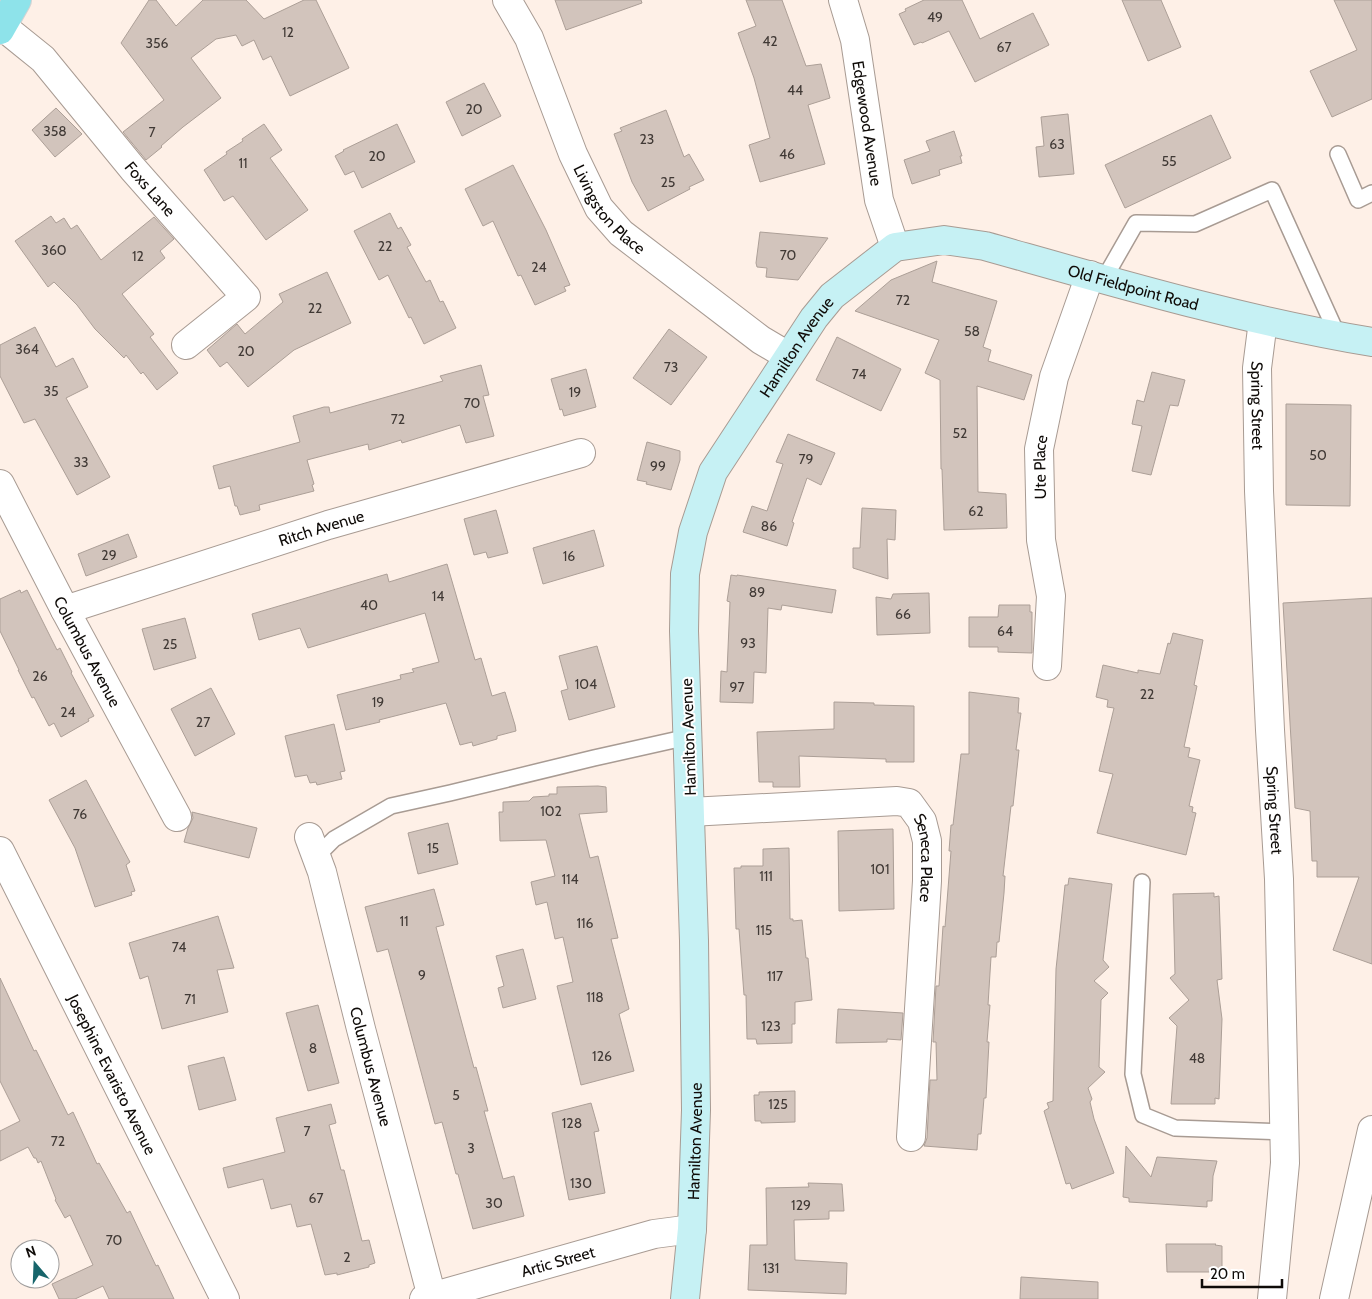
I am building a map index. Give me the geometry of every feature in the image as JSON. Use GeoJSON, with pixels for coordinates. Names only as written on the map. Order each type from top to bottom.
{"type":"FeatureCollection","features":[{"type":"Feature","properties":{"kind":"main road"},"geometry":{"type":"LineString","coordinates":[[1,28],[17,0]]}},
{"type":"Feature","properties":{"kind":"main road","name":"Old Fieldpoint Road"},"geometry":{"type":"LineString","coordinates":[[895,247],[944,240],[985,246],[1263,321],[1372,342]]}},
{"type":"Feature","properties":{"kind":"main road","name":"Hamilton Avenue"},"geometry":{"type":"LineString","coordinates":[[684,1299],[692,1229],[696,1110],[694,941],[684,631],[685,584],[693,532],[712,472],[788,356],[832,296],[895,247]]}},
{"type":"Feature","properties":{"kind":"street","name":"Livingston Place"},"geometry":{"type":"LineString","coordinates":[[507,0],[529,38],[573,154],[599,208],[621,232],[761,340],[788,356]]}},
{"type":"Feature","properties":{"kind":"street","name":"Edgewood Avenue"},"geometry":{"type":"LineString","coordinates":[[843,0],[855,40],[879,200],[895,247]]}},
{"type":"Feature","properties":{"kind":"street","name":"Foxs Lane"},"geometry":{"type":"LineString","coordinates":[[1,28],[43,59],[133,169],[246,297],[186,345]]}},
{"type":"Feature","properties":{"kind":"street","name":"Ute Place"},"geometry":{"type":"LineString","coordinates":[[1047,666],[1051,596],[1041,540],[1039,449],[1054,377],[1097,277]]}},
{"type":"Feature","properties":{"kind":"street","name":"Spring Street"},"geometry":{"type":"LineString","coordinates":[[1263,321],[1257,368],[1259,491],[1279,879],[1285,1163],[1272,1299]]}},
{"type":"Feature","properties":{"kind":"street","name":"Ritch Avenue"},"geometry":{"type":"LineString","coordinates":[[64,610],[328,525],[581,453]]}},
{"type":"Feature","properties":{"kind":"street","name":"Columbus Avenue"},"geometry":{"type":"LineString","coordinates":[[0,484],[64,610],[177,817]]}},
{"type":"Feature","properties":{"kind":"street","name":"Seneca Place"},"geometry":{"type":"LineString","coordinates":[[690,812],[897,801],[909,803],[922,820],[927,841],[927,881],[911,1137]]}},
{"type":"Feature","properties":{"kind":"street","name":"Columbus Avenue"},"geometry":{"type":"LineString","coordinates":[[312,847],[322,872],[428,1298]]}},
{"type":"Feature","properties":{"kind":"street","name":"Josephine Evaristo Avenue"},"geometry":{"type":"LineString","coordinates":[[0,851],[225,1299]]}},
{"type":"Feature","properties":{"kind":"street"},"geometry":{"type":"LineString","coordinates":[[1334,1299],[1372,1130]]}},
{"type":"Feature","properties":{"kind":"street","name":"Artic Street"},"geometry":{"type":"LineString","coordinates":[[428,1298],[654,1234],[692,1229]]}},
{"type":"Feature","properties":{"kind":"lane"},"geometry":{"type":"LineString","coordinates":[[1338,154],[1358,200],[1372,193]]}},
{"type":"Feature","properties":{"kind":"lane"},"geometry":{"type":"LineString","coordinates":[[1097,277],[1136,223],[1195,224],[1272,190],[1338,336]]}},
{"type":"Feature","properties":{"kind":"lane"},"geometry":{"type":"LineString","coordinates":[[312,847],[334,839],[391,806],[688,737]]}},
{"type":"Feature","properties":{"kind":"lane"},"geometry":{"type":"LineString","coordinates":[[1142,882],[1133,1074],[1143,1115],[1175,1128],[1284,1132]]}},
{"type":"Feature","properties":{"kind":"building"},"geometry":{"type":"Polygon","coordinates":[[[149,0],[156,0],[176,26],[203,0],[246,0],[264,19],[304,0],[316,0],[349,68],[290,96],[271,56],[263,60],[254,40],[242,46],[236,35],[216,39],[191,58],[221,98],[183,127],[146,160],[123,132],[164,100],[121,43],[149,0]]]}},
{"type":"Feature","properties":{"kind":"building"},"geometry":{"type":"Polygon","coordinates":[[[555,0],[641,0],[642,3],[566,30],[555,0]]]}},
{"type":"Feature","properties":{"kind":"building"},"geometry":{"type":"Polygon","coordinates":[[[746,0],[782,0],[806,66],[821,64],[830,98],[808,105],[825,164],[760,182],[749,145],[770,138],[754,78],[738,33],[756,26],[746,0]]]}},
{"type":"Feature","properties":{"kind":"building"},"geometry":{"type":"Polygon","coordinates":[[[924,0],[962,0],[980,39],[1033,13],[1049,45],[975,82],[949,31],[914,45],[899,14],[924,0]]]}},
{"type":"Feature","properties":{"kind":"building"},"geometry":{"type":"Polygon","coordinates":[[[1122,0],[1161,0],[1181,47],[1148,61],[1122,0]]]}},
{"type":"Feature","properties":{"kind":"building"},"geometry":{"type":"Polygon","coordinates":[[[1334,0],[1372,0],[1372,99],[1332,117],[1310,71],[1357,50],[1334,0]]]}},
{"type":"Feature","properties":{"kind":"building"},"geometry":{"type":"Polygon","coordinates":[[[484,83],[501,116],[462,136],[446,102],[484,83]]]}},
{"type":"Feature","properties":{"kind":"building"},"geometry":{"type":"Polygon","coordinates":[[[56,108],[82,134],[55,157],[32,130],[56,108]]]}},
{"type":"Feature","properties":{"kind":"building"},"geometry":{"type":"Polygon","coordinates":[[[666,110],[684,157],[689,154],[704,180],[648,211],[632,182],[614,134],[622,131],[620,128],[666,110]]]}},
{"type":"Feature","properties":{"kind":"building"},"geometry":{"type":"Polygon","coordinates":[[[1068,114],[1074,174],[1039,177],[1036,147],[1044,146],[1041,117],[1068,114]]]}},
{"type":"Feature","properties":{"kind":"building"},"geometry":{"type":"Polygon","coordinates":[[[1211,115],[1231,158],[1125,208],[1105,165],[1211,115]]]}},
{"type":"Feature","properties":{"kind":"building"},"geometry":{"type":"Polygon","coordinates":[[[264,124],[282,150],[270,158],[308,210],[266,240],[233,196],[224,201],[204,170],[264,124]]]}},
{"type":"Feature","properties":{"kind":"building"},"geometry":{"type":"Polygon","coordinates":[[[397,124],[415,162],[362,188],[354,171],[345,175],[335,156],[343,150],[397,124]]]}},
{"type":"Feature","properties":{"kind":"building"},"geometry":{"type":"Polygon","coordinates":[[[954,131],[962,156],[960,156],[962,163],[939,170],[940,175],[912,184],[904,160],[930,151],[926,141],[954,131]]]}},
{"type":"Feature","properties":{"kind":"building"},"geometry":{"type":"Polygon","coordinates":[[[513,165],[546,230],[570,285],[564,287],[566,291],[535,305],[521,275],[518,276],[493,221],[483,226],[465,189],[513,165]]]}},
{"type":"Feature","properties":{"kind":"building"},"geometry":{"type":"Polygon","coordinates":[[[390,213],[398,229],[401,227],[411,245],[407,247],[426,282],[430,280],[440,302],[443,301],[456,328],[424,344],[388,275],[379,280],[354,231],[390,213]]]}},
{"type":"Feature","properties":{"kind":"building"},"geometry":{"type":"Polygon","coordinates":[[[51,216],[56,223],[64,218],[71,229],[77,225],[101,260],[154,217],[174,239],[160,251],[165,258],[122,294],[154,334],[150,337],[178,373],[157,390],[126,355],[124,358],[95,329],[77,305],[54,282],[48,287],[15,241],[51,216]]]}},
{"type":"Feature","properties":{"kind":"building"},"geometry":{"type":"Polygon","coordinates":[[[760,232],[828,238],[798,280],[766,277],[767,268],[757,267],[760,232]]]}},
{"type":"Feature","properties":{"kind":"building"},"geometry":{"type":"Polygon","coordinates":[[[937,261],[932,282],[997,301],[983,347],[991,350],[988,361],[1032,375],[1024,400],[977,386],[978,492],[1006,494],[1007,528],[944,530],[940,380],[925,373],[939,340],[855,311],[891,280],[937,261]]]}},
{"type":"Feature","properties":{"kind":"building"},"geometry":{"type":"Polygon","coordinates":[[[327,272],[351,323],[294,350],[248,387],[227,362],[220,367],[207,350],[237,324],[245,334],[283,302],[279,294],[327,272]]]}},
{"type":"Feature","properties":{"kind":"building"},"geometry":{"type":"Polygon","coordinates":[[[35,327],[56,367],[73,358],[88,387],[66,398],[110,477],[77,495],[35,419],[24,423],[0,376],[0,345],[35,327]]]}},
{"type":"Feature","properties":{"kind":"building"},"geometry":{"type":"Polygon","coordinates":[[[669,329],[707,357],[671,405],[633,378],[669,329]]]}},
{"type":"Feature","properties":{"kind":"building"},"geometry":{"type":"Polygon","coordinates":[[[837,337],[901,369],[881,411],[816,380],[837,337]]]}},
{"type":"Feature","properties":{"kind":"building"},"geometry":{"type":"Polygon","coordinates":[[[481,365],[489,395],[483,396],[494,436],[466,443],[460,425],[402,443],[401,440],[369,450],[368,444],[307,460],[314,484],[312,485],[314,491],[259,505],[260,510],[240,515],[237,506],[235,506],[230,486],[219,489],[213,466],[300,442],[293,416],[324,407],[329,407],[330,413],[443,381],[440,376],[481,365]]]}},
{"type":"Feature","properties":{"kind":"building"},"geometry":{"type":"Polygon","coordinates":[[[586,369],[596,407],[564,416],[562,409],[560,410],[551,379],[586,369]]]}},
{"type":"Feature","properties":{"kind":"building"},"geometry":{"type":"Polygon","coordinates":[[[1152,372],[1185,380],[1178,406],[1170,405],[1151,475],[1132,471],[1142,426],[1132,424],[1137,400],[1144,402],[1152,372]]]}},
{"type":"Feature","properties":{"kind":"building"},"geometry":{"type":"Polygon","coordinates":[[[1286,404],[1351,405],[1350,506],[1286,505],[1286,404]]]}},
{"type":"Feature","properties":{"kind":"building"},"geometry":{"type":"Polygon","coordinates":[[[788,434],[835,453],[821,485],[807,478],[792,522],[794,523],[787,546],[743,532],[752,506],[767,511],[783,464],[776,462],[788,434]]]}},
{"type":"Feature","properties":{"kind":"building"},"geometry":{"type":"Polygon","coordinates":[[[647,442],[680,451],[680,460],[671,490],[637,480],[647,442]]]}},
{"type":"Feature","properties":{"kind":"building"},"geometry":{"type":"Polygon","coordinates":[[[862,508],[896,510],[895,540],[887,539],[888,579],[853,568],[853,548],[860,548],[862,508]]]}},
{"type":"Feature","properties":{"kind":"building"},"geometry":{"type":"Polygon","coordinates":[[[496,510],[508,553],[488,558],[486,552],[474,555],[464,519],[496,510]]]}},
{"type":"Feature","properties":{"kind":"building"},"geometry":{"type":"Polygon","coordinates":[[[594,530],[604,566],[543,584],[533,548],[594,530]]]}},
{"type":"Feature","properties":{"kind":"building"},"geometry":{"type":"Polygon","coordinates":[[[128,534],[137,557],[86,576],[78,554],[128,534]]]}},
{"type":"Feature","properties":{"kind":"building"},"geometry":{"type":"Polygon","coordinates":[[[447,564],[475,660],[481,658],[492,696],[505,692],[515,725],[516,731],[497,736],[497,739],[473,746],[472,742],[460,745],[446,703],[346,730],[337,695],[401,679],[400,675],[414,672],[412,669],[439,662],[425,613],[308,648],[300,628],[259,640],[252,614],[387,574],[389,582],[447,564]]]}},
{"type":"Feature","properties":{"kind":"building"},"geometry":{"type":"Polygon","coordinates":[[[731,575],[836,590],[832,613],[782,605],[781,610],[768,608],[766,673],[754,672],[753,703],[720,702],[721,671],[727,672],[730,602],[727,601],[731,575]]]}},
{"type":"Feature","properties":{"kind":"building"},"geometry":{"type":"Polygon","coordinates":[[[20,590],[21,593],[27,590],[57,650],[60,648],[94,716],[88,719],[89,721],[61,737],[54,723],[49,726],[34,697],[32,698],[0,631],[0,599],[20,590]]]}},
{"type":"Feature","properties":{"kind":"building"},"geometry":{"type":"Polygon","coordinates":[[[929,593],[930,633],[877,635],[876,597],[891,599],[893,594],[929,593]]]}},
{"type":"Feature","properties":{"kind":"building"},"geometry":{"type":"Polygon","coordinates":[[[1372,598],[1372,964],[1333,950],[1359,877],[1317,877],[1317,861],[1312,861],[1310,811],[1295,808],[1283,603],[1372,598]]]}},
{"type":"Feature","properties":{"kind":"building"},"geometry":{"type":"Polygon","coordinates":[[[999,605],[1030,605],[1030,612],[1032,612],[1032,653],[998,652],[998,647],[969,647],[969,617],[998,617],[999,605]]]}},
{"type":"Feature","properties":{"kind":"building"},"geometry":{"type":"Polygon","coordinates":[[[185,618],[196,658],[154,670],[142,629],[185,618]]]}},
{"type":"Feature","properties":{"kind":"building"},"geometry":{"type":"Polygon","coordinates":[[[1173,633],[1203,640],[1194,685],[1197,686],[1184,747],[1190,748],[1188,757],[1200,760],[1189,806],[1193,807],[1192,812],[1196,813],[1186,855],[1097,833],[1113,774],[1099,771],[1114,708],[1107,707],[1108,700],[1096,697],[1103,665],[1138,673],[1138,670],[1160,674],[1168,643],[1170,644],[1173,633]]]}},
{"type":"Feature","properties":{"kind":"building"},"geometry":{"type":"Polygon","coordinates":[[[597,646],[615,707],[569,720],[561,691],[568,689],[559,656],[597,646]]]}},
{"type":"Feature","properties":{"kind":"building"},"geometry":{"type":"Polygon","coordinates":[[[211,688],[235,734],[195,756],[171,709],[211,688]]]}},
{"type":"Feature","properties":{"kind":"building"},"geometry":{"type":"Polygon","coordinates":[[[969,692],[1019,698],[1018,713],[1021,713],[1016,750],[1019,750],[1013,806],[1011,806],[1003,876],[1005,876],[1004,893],[999,942],[997,942],[996,957],[991,957],[986,1098],[984,1098],[981,1134],[978,1134],[977,1150],[924,1146],[927,1138],[930,1080],[937,1080],[936,1042],[933,1042],[936,986],[939,986],[951,851],[949,851],[951,825],[953,825],[961,754],[969,754],[969,692]]]}},
{"type":"Feature","properties":{"kind":"building"},"geometry":{"type":"Polygon","coordinates":[[[834,702],[914,706],[914,762],[886,762],[886,759],[799,756],[800,787],[773,787],[773,782],[759,782],[757,732],[834,729],[834,702]]]}},
{"type":"Feature","properties":{"kind":"building"},"geometry":{"type":"Polygon","coordinates":[[[334,724],[345,771],[340,772],[342,779],[317,785],[316,782],[310,783],[307,775],[295,777],[285,736],[334,724]]]}},
{"type":"Feature","properties":{"kind":"building"},"geometry":{"type":"Polygon","coordinates":[[[86,780],[130,862],[126,865],[135,891],[131,892],[132,895],[95,907],[75,848],[49,800],[86,780]]]}},
{"type":"Feature","properties":{"kind":"building"},"geometry":{"type":"Polygon","coordinates":[[[557,787],[606,787],[607,812],[579,814],[590,858],[598,856],[618,938],[611,939],[629,1009],[619,1014],[634,1071],[581,1085],[557,986],[573,982],[563,937],[555,939],[547,902],[536,905],[531,882],[555,876],[546,840],[500,841],[499,812],[503,812],[503,802],[529,801],[533,797],[557,794],[557,787]]]}},
{"type":"Feature","properties":{"kind":"building"},"geometry":{"type":"Polygon","coordinates":[[[192,812],[257,828],[249,858],[184,842],[193,818],[192,812]]]}},
{"type":"Feature","properties":{"kind":"building"},"geometry":{"type":"Polygon","coordinates":[[[448,823],[458,864],[418,874],[408,833],[448,823]]]}},
{"type":"Feature","properties":{"kind":"building"},"geometry":{"type":"Polygon","coordinates":[[[893,829],[894,909],[839,911],[838,831],[893,829]]]}},
{"type":"Feature","properties":{"kind":"building"},"geometry":{"type":"Polygon","coordinates":[[[789,848],[790,919],[793,919],[793,921],[802,920],[812,1000],[795,1002],[795,1024],[792,1024],[792,1043],[757,1044],[756,1039],[747,1039],[746,995],[744,995],[739,929],[736,929],[734,868],[741,868],[741,866],[763,866],[763,849],[789,848]]]}},
{"type":"Feature","properties":{"kind":"building"},"geometry":{"type":"Polygon","coordinates":[[[1069,878],[1112,884],[1103,960],[1109,967],[1094,981],[1108,993],[1101,1000],[1099,1067],[1105,1072],[1088,1088],[1092,1099],[1090,1102],[1094,1119],[1114,1173],[1072,1189],[1070,1183],[1066,1184],[1044,1111],[1049,1108],[1047,1103],[1053,1101],[1056,969],[1065,885],[1068,885],[1069,878]]]}},
{"type":"Feature","properties":{"kind":"building"},"geometry":{"type":"Polygon","coordinates":[[[434,889],[444,925],[436,927],[474,1068],[476,1067],[488,1111],[484,1111],[503,1179],[514,1176],[524,1216],[473,1229],[442,1122],[435,1124],[388,949],[377,952],[365,907],[434,889]]]}},
{"type":"Feature","properties":{"kind":"building"},"geometry":{"type":"Polygon","coordinates":[[[1214,893],[1214,897],[1219,896],[1222,979],[1217,980],[1222,1019],[1219,1099],[1215,1098],[1215,1104],[1171,1104],[1177,1026],[1169,1018],[1189,1000],[1170,978],[1175,974],[1173,894],[1214,893]]]}},
{"type":"Feature","properties":{"kind":"building"},"geometry":{"type":"Polygon","coordinates":[[[218,916],[234,968],[217,970],[228,1012],[162,1029],[148,976],[140,979],[129,943],[218,916]]]}},
{"type":"Feature","properties":{"kind":"building"},"geometry":{"type":"Polygon","coordinates":[[[523,949],[536,999],[503,1008],[498,988],[504,986],[496,956],[523,949]]]}},
{"type":"Feature","properties":{"kind":"building"},"geometry":{"type":"Polygon","coordinates":[[[0,978],[34,1051],[36,1050],[68,1115],[73,1112],[97,1164],[99,1163],[127,1213],[130,1211],[174,1299],[109,1299],[103,1286],[75,1299],[59,1299],[54,1289],[60,1289],[60,1280],[93,1265],[70,1215],[65,1218],[55,1200],[41,1161],[38,1163],[28,1147],[0,1161],[0,1131],[20,1121],[0,1081],[0,978]]]}},
{"type":"Feature","properties":{"kind":"building"},"geometry":{"type":"Polygon","coordinates":[[[318,1005],[339,1083],[308,1091],[286,1013],[318,1005]]]}},
{"type":"Feature","properties":{"kind":"building"},"geometry":{"type":"Polygon","coordinates":[[[838,1009],[903,1013],[901,1040],[887,1039],[887,1042],[836,1043],[838,1009]]]}},
{"type":"Feature","properties":{"kind":"building"},"geometry":{"type":"Polygon","coordinates":[[[224,1057],[236,1100],[199,1110],[188,1066],[224,1057]]]}},
{"type":"Feature","properties":{"kind":"building"},"geometry":{"type":"Polygon","coordinates":[[[795,1091],[795,1122],[761,1123],[761,1121],[755,1121],[754,1095],[759,1095],[759,1092],[795,1091]]]}},
{"type":"Feature","properties":{"kind":"building"},"geometry":{"type":"Polygon","coordinates":[[[591,1103],[599,1131],[594,1132],[605,1193],[569,1200],[552,1113],[591,1103]]]}},
{"type":"Feature","properties":{"kind":"building"},"geometry":{"type":"Polygon","coordinates":[[[331,1104],[336,1123],[329,1125],[341,1170],[344,1170],[362,1241],[369,1240],[375,1263],[369,1265],[369,1267],[337,1275],[337,1273],[325,1275],[311,1224],[297,1227],[291,1204],[271,1209],[263,1179],[228,1188],[223,1168],[285,1152],[276,1118],[331,1104]]]}},
{"type":"Feature","properties":{"kind":"building"},"geometry":{"type":"Polygon","coordinates":[[[1126,1146],[1151,1177],[1157,1157],[1217,1161],[1213,1176],[1212,1201],[1207,1201],[1207,1207],[1129,1202],[1129,1198],[1123,1197],[1126,1146]]]}},
{"type":"Feature","properties":{"kind":"building"},"geometry":{"type":"Polygon","coordinates":[[[808,1183],[842,1184],[844,1211],[829,1211],[829,1219],[794,1220],[795,1260],[847,1263],[846,1294],[748,1290],[750,1245],[767,1245],[766,1188],[809,1187],[808,1183]]]}},
{"type":"Feature","properties":{"kind":"building"},"geometry":{"type":"Polygon","coordinates":[[[1166,1244],[1216,1244],[1222,1246],[1222,1269],[1216,1269],[1216,1272],[1167,1272],[1166,1244]]]}},
{"type":"Feature","properties":{"kind":"building"},"geometry":{"type":"Polygon","coordinates":[[[1021,1277],[1098,1282],[1098,1299],[1020,1299],[1021,1277]]]}}]}
